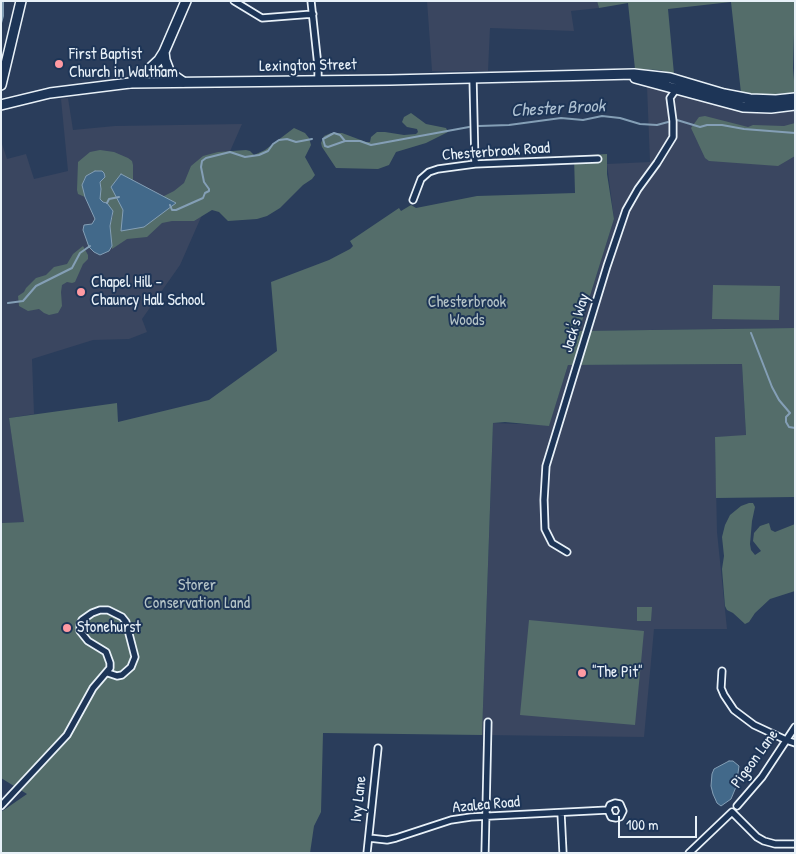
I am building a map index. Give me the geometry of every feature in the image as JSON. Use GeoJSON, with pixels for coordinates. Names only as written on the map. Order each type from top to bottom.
{"type":"FeatureCollection","features":[{"type":"Feature","properties":{"kind":"main road"},"geometry":{"type":"LineString","coordinates":[[1,85],[21,1]]}},
{"type":"Feature","properties":{"kind":"main road"},"geometry":{"type":"LineString","coordinates":[[130,83],[153,66],[164,52],[186,1]]}},
{"type":"Feature","properties":{"kind":"main road"},"geometry":{"type":"LineString","coordinates":[[164,52],[170,73],[183,82]]}},
{"type":"Feature","properties":{"kind":"main road","name":"Lexington Street"},"geometry":{"type":"LineString","coordinates":[[1,105],[50,93],[130,83],[473,79],[644,74],[743,107],[771,108],[795,105]]}},
{"type":"Feature","properties":{"kind":"main road","name":"Lexington Street"},"geometry":{"type":"LineString","coordinates":[[618,76],[639,78],[664,85],[679,85],[750,99],[776,100],[795,98]]}},
{"type":"Feature","properties":{"kind":"street"},"geometry":{"type":"LineString","coordinates":[[234,1],[262,18],[313,14]]}},
{"type":"Feature","properties":{"kind":"street"},"geometry":{"type":"LineString","coordinates":[[311,1],[318,81]]}},
{"type":"Feature","properties":{"kind":"street"},"geometry":{"type":"LineString","coordinates":[[473,79],[475,164]]}},
{"type":"Feature","properties":{"kind":"street","name":"Jack's Way"},"geometry":{"type":"LineString","coordinates":[[567,552],[552,543],[546,529],[544,500],[546,466],[626,210],[638,188],[657,163],[672,137],[674,121],[664,85]]}},
{"type":"Feature","properties":{"kind":"street","name":"Jack's Way"},"geometry":{"type":"LineString","coordinates":[[670,105],[670,98],[679,85]]}},
{"type":"Feature","properties":{"kind":"street","name":"Chesterbrook Road"},"geometry":{"type":"LineString","coordinates":[[413,200],[421,179],[429,172],[475,164],[598,159]]}},
{"type":"Feature","properties":{"kind":"street"},"geometry":{"type":"LineString","coordinates":[[1,806],[67,734],[93,688],[108,673],[110,663],[106,652],[88,641],[80,631],[82,620],[100,610],[108,610],[122,617],[126,622],[135,657],[131,667],[122,675],[117,676],[108,673]]}},
{"type":"Feature","properties":{"kind":"street"},"geometry":{"type":"LineString","coordinates":[[722,672],[721,688],[734,710],[754,725],[795,743]]}},
{"type":"Feature","properties":{"kind":"street"},"geometry":{"type":"LineString","coordinates":[[485,853],[488,722]]}},
{"type":"Feature","properties":{"kind":"street","name":"Pigeon Lane"},"geometry":{"type":"LineString","coordinates":[[737,806],[762,777],[795,727]]}},
{"type":"Feature","properties":{"kind":"street","name":"Ivy Lane"},"geometry":{"type":"LineString","coordinates":[[367,853],[378,748]]}},
{"type":"Feature","properties":{"kind":"street","name":"Azalea Road"},"geometry":{"type":"LineString","coordinates":[[368,838],[387,840],[462,818],[608,810]]}},
{"type":"Feature","properties":{"kind":"street","name":"Pigeon Lane"},"geometry":{"type":"LineString","coordinates":[[689,853],[732,812],[757,837],[764,841],[795,844]]}},
{"type":"Feature","properties":{"kind":"street"},"geometry":{"type":"LineString","coordinates":[[561,813],[563,853]]}},
{"type":"Feature","properties":{"kind":"shaded area"},"geometry":{"type":"Polygon","coordinates":[[[427,1],[597,1],[599,8],[571,11],[574,31],[490,28],[488,71],[432,71],[427,1]]]}},
{"type":"Feature","properties":{"kind":"shaded area"},"geometry":{"type":"Polygon","coordinates":[[[647,86],[738,110],[768,113],[795,110],[795,328],[579,331],[614,219],[607,164],[650,162],[647,86]]]}},
{"type":"Feature","properties":{"kind":"shaded area","name":"Chapel Hill - Chauncy Hall School"},"geometry":{"type":"Polygon","coordinates":[[[68,98],[73,130],[115,126],[242,124],[180,265],[142,319],[147,332],[129,339],[93,340],[32,359],[34,414],[9,418],[25,522],[1,523],[1,141],[7,159],[26,154],[34,179],[68,171],[61,99],[68,98]]]}},
{"type":"Feature","properties":{"kind":"shaded area"},"geometry":{"type":"Polygon","coordinates":[[[95,171],[102,171],[104,173],[105,177],[100,182],[100,199],[107,203],[113,211],[110,226],[112,246],[109,251],[100,255],[89,247],[83,230],[84,225],[92,224],[95,219],[82,185],[86,176],[95,171]]]}},
{"type":"Feature","properties":{"kind":"shaded area"},"geometry":{"type":"Polygon","coordinates":[[[121,174],[176,203],[144,227],[121,231],[123,210],[111,187],[121,174]]]}},
{"type":"Feature","properties":{"kind":"shaded area"},"geometry":{"type":"Polygon","coordinates":[[[742,364],[746,436],[715,437],[717,532],[727,629],[654,629],[644,737],[482,735],[493,423],[549,425],[568,365],[742,364]]]}},
{"type":"Feature","properties":{"kind":"shaded area"},"geometry":{"type":"Polygon","coordinates":[[[729,761],[733,761],[739,766],[736,787],[731,799],[721,806],[717,803],[713,794],[711,786],[712,774],[714,769],[729,761]]]}},
{"type":"Feature","properties":{"kind":"green space"},"geometry":{"type":"Polygon","coordinates":[[[597,1],[795,1],[793,68],[795,93],[754,95],[741,93],[731,2],[668,9],[674,74],[659,70],[635,69],[628,3],[599,8],[597,1]]]}},
{"type":"Feature","properties":{"kind":"green space"},"geometry":{"type":"Polygon","coordinates":[[[411,113],[426,124],[446,128],[448,132],[426,143],[396,152],[389,165],[378,169],[336,168],[322,147],[321,143],[324,136],[331,133],[342,133],[366,142],[370,142],[371,137],[377,132],[404,135],[416,134],[418,132],[417,129],[407,127],[402,122],[404,117],[411,113]]]}},
{"type":"Feature","properties":{"kind":"green space"},"geometry":{"type":"Polygon","coordinates":[[[705,116],[748,127],[753,125],[784,126],[795,123],[795,156],[778,166],[709,161],[705,158],[691,128],[699,117],[705,116]]]}},
{"type":"Feature","properties":{"kind":"green space"},"geometry":{"type":"Polygon","coordinates":[[[294,128],[305,133],[309,138],[311,145],[305,157],[315,175],[280,208],[267,216],[257,219],[228,221],[219,212],[212,210],[194,221],[162,223],[147,237],[127,239],[112,249],[110,226],[113,215],[105,202],[101,201],[99,197],[100,182],[103,179],[104,173],[102,171],[95,171],[84,179],[85,197],[78,194],[78,162],[90,152],[100,150],[114,152],[128,158],[132,161],[133,180],[136,185],[162,197],[184,183],[191,166],[203,156],[218,152],[246,150],[254,155],[265,150],[294,128]]]}},
{"type":"Feature","properties":{"kind":"green space","name":"Storer Conservation Land"},"geometry":{"type":"Polygon","coordinates":[[[607,154],[607,174],[614,219],[579,331],[795,328],[795,497],[716,498],[715,437],[746,435],[742,364],[568,365],[549,426],[505,422],[493,423],[482,735],[323,733],[321,812],[314,826],[310,853],[1,853],[1,812],[27,794],[1,778],[1,523],[24,522],[9,418],[117,403],[118,422],[209,400],[277,351],[271,282],[329,260],[350,249],[353,246],[350,241],[399,208],[401,211],[411,205],[416,208],[477,196],[575,193],[574,156],[607,154]]]}},
{"type":"Feature","properties":{"kind":"green space"},"geometry":{"type":"Polygon","coordinates":[[[83,246],[88,259],[83,264],[75,282],[67,282],[62,285],[62,306],[58,313],[49,315],[39,309],[28,311],[19,306],[18,296],[36,278],[46,275],[54,267],[67,264],[73,254],[83,246]]]}},
{"type":"Feature","properties":{"kind":"green space"},"geometry":{"type":"Polygon","coordinates":[[[713,285],[780,286],[779,320],[712,319],[713,285]]]}},
{"type":"Feature","properties":{"kind":"green space"},"geometry":{"type":"Polygon","coordinates":[[[753,503],[755,507],[750,544],[751,550],[755,555],[761,551],[753,541],[754,533],[760,526],[769,523],[771,530],[775,532],[795,524],[795,591],[770,599],[745,624],[727,610],[725,606],[722,537],[730,515],[741,506],[753,503]]]}},
{"type":"Feature","properties":{"kind":"green space"},"geometry":{"type":"Polygon","coordinates":[[[637,607],[652,607],[651,621],[637,621],[637,607]]]}},
{"type":"Feature","properties":{"kind":"green space","name":"\"The Pit\""},"geometry":{"type":"Polygon","coordinates":[[[529,620],[644,631],[635,725],[520,715],[529,620]]]}},
{"type":"Feature","properties":{"kind":"waterway"},"geometry":{"type":"LineString","coordinates":[[1,23],[3,1]]}},
{"type":"Feature","properties":{"kind":"waterway","name":"Chester Brook"},"geometry":{"type":"LineString","coordinates":[[479,126],[509,125],[561,118],[583,120],[602,116],[620,118],[640,124],[657,125],[668,122]]}},
{"type":"Feature","properties":{"kind":"waterway","name":"Chester Brook"},"geometry":{"type":"LineString","coordinates":[[677,120],[700,127],[722,125],[744,129],[795,133]]}},
{"type":"Feature","properties":{"kind":"waterway","name":"Chester Brook"},"geometry":{"type":"LineString","coordinates":[[345,141],[340,135],[334,133],[323,139],[325,146],[328,147],[345,141],[360,141],[371,145],[469,127]]}},
{"type":"Feature","properties":{"kind":"waterway","name":"Chester Brook"},"geometry":{"type":"LineString","coordinates":[[170,205],[172,210],[176,210],[203,198],[205,193],[209,191],[204,182],[201,167],[202,161],[206,158],[230,152],[245,157],[259,155],[268,151],[279,140],[287,139],[296,142],[312,139]]}},
{"type":"Feature","properties":{"kind":"waterway","name":"Chester Brook"},"geometry":{"type":"LineString","coordinates":[[107,203],[109,199],[119,197]]}},
{"type":"Feature","properties":{"kind":"waterway","name":"Chester Brook"},"geometry":{"type":"LineString","coordinates":[[8,303],[23,301],[36,286],[72,268],[80,253],[90,246]]}},
{"type":"Feature","properties":{"kind":"waterway"},"geometry":{"type":"LineString","coordinates":[[751,333],[772,387],[779,400],[790,413],[786,417],[786,422],[789,427],[795,428]]}},
{"type":"Feature","properties":{"kind":"place","name":"First Baptist Church in Waltham"},"geometry":{"type":"Point","coordinates":[59,64]}},
{"type":"Feature","properties":{"kind":"place","name":"Chapel Hill - Chauncy Hall School"},"geometry":{"type":"Point","coordinates":[81,292]}},
{"type":"Feature","properties":{"kind":"place","name":"Stonehurst"},"geometry":{"type":"Point","coordinates":[67,628]}},
{"type":"Feature","properties":{"kind":"place","name":"\"The Pit\""},"geometry":{"type":"Point","coordinates":[582,673]}},
{"type":"Feature","properties":{"kind":"park label","name":"Chesterbrook Woods"},"geometry":{"type":"Point","coordinates":[467,312]}}]}
